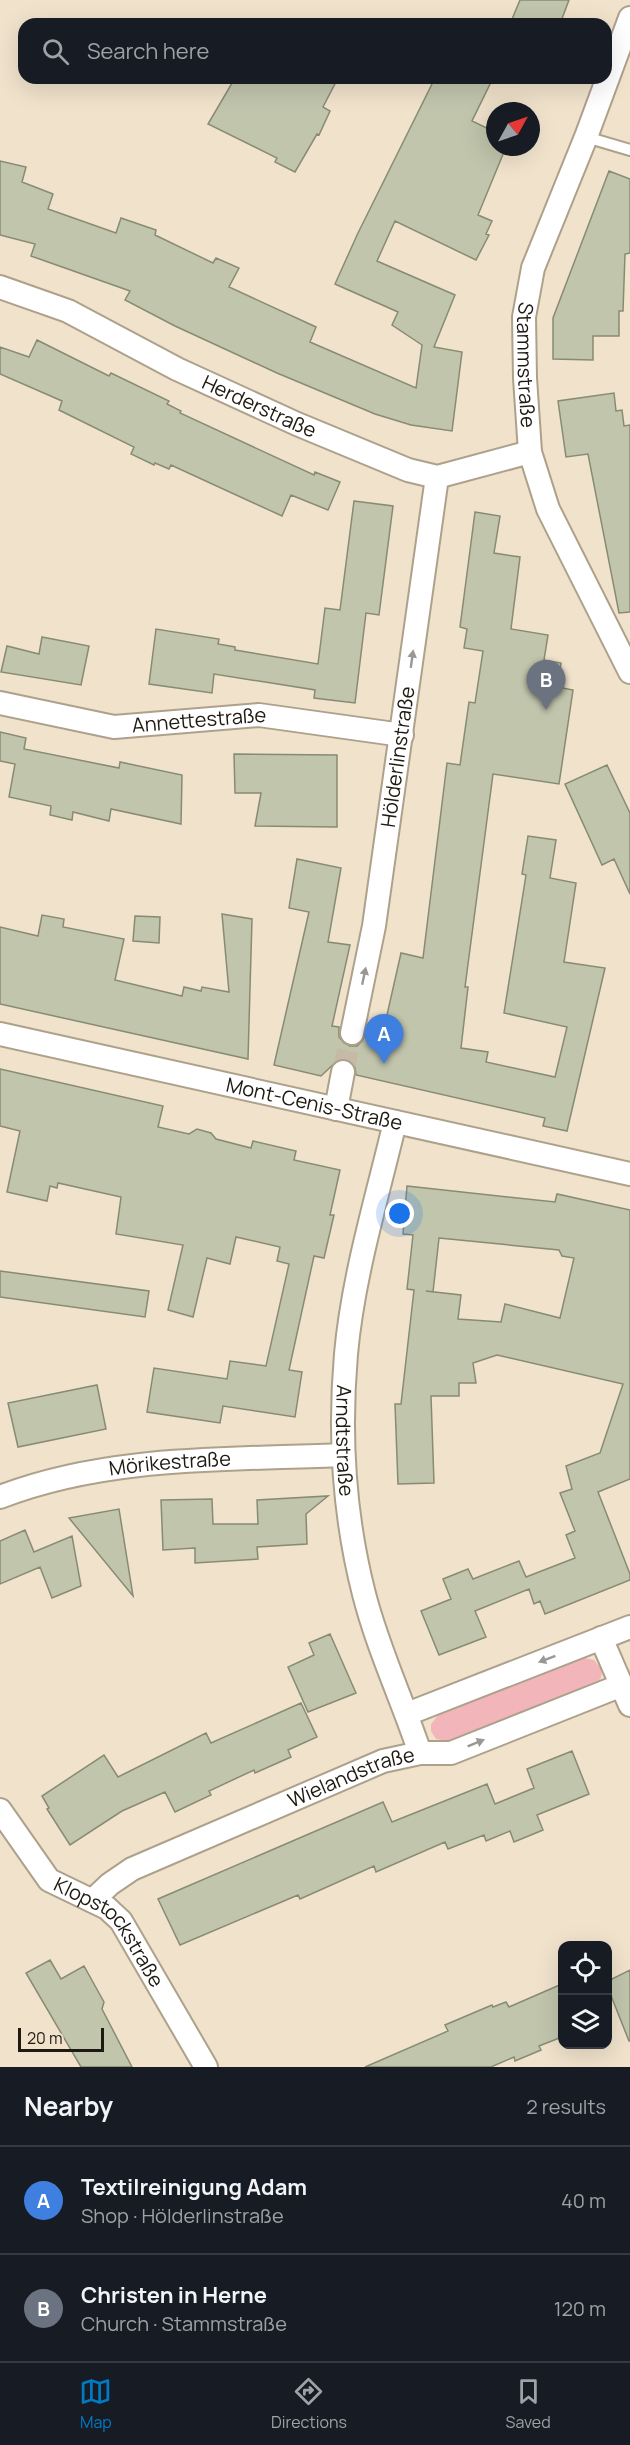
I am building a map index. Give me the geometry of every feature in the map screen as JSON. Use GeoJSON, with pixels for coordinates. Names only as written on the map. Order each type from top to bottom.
{"type":"FeatureCollection","features":[{"type":"Feature","properties":{"kind":"street","name":"Stammstraße"},"geometry":{"type":"LineString","coordinates":[[612,67],[630,18]]}},
{"type":"Feature","properties":{"kind":"street","name":"Stammstraße"},"geometry":{"type":"LineString","coordinates":[[606,84],[533,268],[524,317],[525,378],[530,452],[548,508],[630,672]]}},
{"type":"Feature","properties":{"kind":"street","name":"Herderstraße"},"geometry":{"type":"LineString","coordinates":[[0,287],[68,311],[177,369],[297,424],[408,470],[437,477],[530,452]]}},
{"type":"Feature","properties":{"kind":"street","name":"Hölderlinstraße"},"geometry":{"type":"LineString","coordinates":[[352,1033],[374,926],[437,477]]}},
{"type":"Feature","properties":{"kind":"street","name":"Annettestraße"},"geometry":{"type":"LineString","coordinates":[[0,703],[114,727],[259,715],[402,735]]}},
{"type":"Feature","properties":{"kind":"street","name":"Mont-Cenis-Straße"},"geometry":{"type":"LineString","coordinates":[[0,1034],[630,1174]]}},
{"type":"Feature","properties":{"kind":"street"},"geometry":{"type":"LineString","coordinates":[[336,1109],[343,1072]]}},
{"type":"Feature","properties":{"kind":"street","name":"Arndtstraße"},"geometry":{"type":"LineString","coordinates":[[395,1122],[353,1308],[346,1352],[343,1455],[351,1524],[364,1593],[382,1653],[420,1753]]}},
{"type":"Feature","properties":{"kind":"street","name":"Mörikestraße"},"geometry":{"type":"LineString","coordinates":[[0,1497],[88,1472],[142,1464],[343,1455]]}},
{"type":"Feature","properties":{"kind":"street"},"geometry":{"type":"LineString","coordinates":[[407,1714],[630,1627]]}},
{"type":"Feature","properties":{"kind":"street"},"geometry":{"type":"LineString","coordinates":[[601,1638],[626,1695]]}},
{"type":"Feature","properties":{"kind":"street","name":"Wielandstraße"},"geometry":{"type":"LineString","coordinates":[[93,1900],[110,1884],[132,1869],[383,1761],[420,1753],[451,1753],[626,1695]]}},
{"type":"Feature","properties":{"kind":"street","name":"Klopstockstraße"},"geometry":{"type":"LineString","coordinates":[[0,1810],[49,1880],[93,1900],[107,1908],[121,1921],[206,2067]]}},
{"type":"Feature","properties":{"kind":"lane"},"geometry":{"type":"LineString","coordinates":[[586,137],[630,150]]}},
{"type":"Feature","properties":{"kind":"shaded area"},"geometry":{"type":"Polygon","coordinates":[[[584,1658],[594,1660],[602,1670],[601,1678],[593,1686],[449,1741],[436,1739],[431,1731],[431,1724],[439,1714],[584,1658]]]}},
{"type":"Feature","properties":{"kind":"building"},"geometry":{"type":"Polygon","coordinates":[[[520,0],[569,0],[562,18],[512,18],[520,0]]]}},
{"type":"Feature","properties":{"kind":"building"},"geometry":{"type":"Polygon","coordinates":[[[231,84],[335,84],[323,107],[330,111],[319,135],[317,134],[295,172],[275,162],[277,158],[208,124],[231,84]]]}},
{"type":"Feature","properties":{"kind":"building"},"geometry":{"type":"Polygon","coordinates":[[[432,84],[490,84],[472,121],[486,128],[486,156],[502,156],[478,215],[492,221],[486,234],[489,235],[476,260],[395,221],[377,261],[455,295],[434,347],[462,352],[452,431],[411,425],[375,414],[277,373],[175,326],[125,300],[130,291],[31,256],[35,244],[0,235],[0,161],[26,167],[22,182],[53,194],[48,209],[116,233],[121,218],[156,230],[155,235],[213,263],[216,258],[239,268],[229,287],[316,327],[310,342],[416,388],[422,345],[392,325],[398,312],[335,284],[432,84]]]}},
{"type":"Feature","properties":{"kind":"building"},"geometry":{"type":"Polygon","coordinates":[[[609,171],[630,179],[630,253],[625,254],[623,311],[619,311],[619,336],[593,336],[593,360],[553,359],[553,318],[609,171]]]}},
{"type":"Feature","properties":{"kind":"building"},"geometry":{"type":"Polygon","coordinates":[[[37,340],[109,376],[111,373],[169,401],[167,404],[181,411],[180,413],[314,475],[315,472],[340,482],[328,510],[291,495],[282,516],[171,465],[169,469],[155,463],[154,465],[131,454],[134,447],[59,410],[62,401],[0,374],[0,347],[29,357],[37,340]]]}},
{"type":"Feature","properties":{"kind":"building"},"geometry":{"type":"Polygon","coordinates":[[[614,393],[616,411],[622,410],[624,426],[630,425],[630,612],[619,613],[588,454],[566,457],[558,401],[614,393]]]}},
{"type":"Feature","properties":{"kind":"building"},"geometry":{"type":"Polygon","coordinates":[[[354,501],[393,506],[379,615],[366,613],[355,703],[314,698],[315,690],[214,674],[212,693],[149,684],[156,629],[219,639],[218,644],[235,647],[235,650],[318,664],[325,608],[340,610],[354,501]]]}},
{"type":"Feature","properties":{"kind":"building"},"geometry":{"type":"Polygon","coordinates":[[[475,512],[500,516],[494,553],[520,557],[511,629],[548,635],[544,660],[561,663],[558,687],[573,690],[559,784],[493,774],[465,987],[468,987],[461,1048],[488,1052],[486,1062],[555,1077],[567,1027],[504,1013],[526,875],[522,874],[528,836],[556,840],[550,878],[576,883],[564,962],[605,968],[567,1131],[543,1126],[545,1118],[356,1075],[355,1067],[346,1059],[338,1060],[321,1076],[274,1065],[309,912],[289,908],[297,859],[341,868],[328,942],[350,945],[332,1026],[339,1027],[339,1037],[344,1043],[357,1046],[366,1033],[382,1037],[401,953],[423,958],[447,763],[460,765],[469,702],[475,703],[483,651],[464,648],[467,629],[460,627],[475,512]]]}},
{"type":"Feature","properties":{"kind":"building"},"geometry":{"type":"Polygon","coordinates":[[[42,637],[89,646],[81,685],[1,672],[7,646],[39,654],[42,637]]]}},
{"type":"Feature","properties":{"kind":"building"},"geometry":{"type":"Polygon","coordinates":[[[0,732],[26,738],[24,749],[119,768],[120,762],[182,775],[181,824],[111,809],[109,821],[73,812],[72,820],[50,815],[51,806],[9,797],[15,764],[0,761],[0,732]]]}},
{"type":"Feature","properties":{"kind":"building"},"geometry":{"type":"Polygon","coordinates":[[[234,754],[337,755],[337,827],[255,826],[261,793],[235,793],[234,754]]]}},
{"type":"Feature","properties":{"kind":"building"},"geometry":{"type":"Polygon","coordinates":[[[607,765],[630,813],[630,894],[614,859],[602,865],[565,784],[607,765]]]}},
{"type":"Feature","properties":{"kind":"building"},"geometry":{"type":"Polygon","coordinates":[[[222,914],[252,919],[248,1059],[0,1004],[0,927],[38,936],[42,915],[64,919],[63,927],[124,939],[115,980],[182,996],[184,987],[201,991],[202,987],[229,992],[222,914]]]}},
{"type":"Feature","properties":{"kind":"building"},"geometry":{"type":"Polygon","coordinates":[[[135,916],[160,917],[159,943],[133,941],[135,916]]]}},
{"type":"Feature","properties":{"kind":"building"},"geometry":{"type":"Polygon","coordinates":[[[0,1069],[163,1106],[158,1127],[189,1134],[197,1129],[211,1133],[216,1139],[251,1148],[253,1141],[296,1151],[294,1160],[340,1170],[330,1215],[334,1215],[324,1258],[314,1256],[289,1370],[302,1372],[295,1417],[223,1406],[220,1423],[147,1412],[154,1368],[227,1379],[230,1361],[266,1366],[289,1264],[277,1261],[280,1247],[236,1237],[230,1264],[207,1258],[193,1317],[168,1310],[183,1245],[116,1234],[121,1197],[58,1183],[57,1188],[50,1186],[47,1201],[7,1192],[20,1131],[0,1126],[0,1069]]]}},
{"type":"Feature","properties":{"kind":"building"},"geometry":{"type":"Polygon","coordinates":[[[407,1186],[555,1202],[557,1194],[630,1210],[630,1479],[598,1492],[630,1574],[630,1580],[545,1614],[540,1601],[534,1604],[529,1589],[475,1611],[486,1637],[439,1655],[421,1611],[451,1599],[443,1579],[468,1569],[473,1579],[519,1561],[526,1577],[575,1558],[566,1535],[575,1531],[560,1493],[572,1489],[566,1466],[600,1453],[623,1384],[497,1355],[473,1363],[476,1383],[459,1383],[459,1396],[431,1396],[434,1483],[398,1484],[395,1404],[401,1404],[414,1290],[407,1289],[413,1235],[403,1234],[407,1186]],[[439,1238],[433,1292],[461,1295],[458,1319],[501,1322],[505,1304],[560,1318],[574,1258],[562,1256],[559,1250],[439,1238]]]}},
{"type":"Feature","properties":{"kind":"building"},"geometry":{"type":"Polygon","coordinates":[[[0,1271],[149,1291],[145,1317],[0,1297],[0,1271]]]}},
{"type":"Feature","properties":{"kind":"building"},"geometry":{"type":"Polygon","coordinates":[[[97,1385],[106,1429],[18,1447],[8,1403],[97,1385]]]}},
{"type":"Feature","properties":{"kind":"building"},"geometry":{"type":"Polygon","coordinates":[[[328,1496],[306,1514],[307,1544],[257,1547],[258,1559],[195,1563],[195,1548],[163,1550],[161,1500],[212,1499],[213,1524],[258,1524],[257,1500],[328,1496]]]}},
{"type":"Feature","properties":{"kind":"building"},"geometry":{"type":"Polygon","coordinates":[[[119,1509],[133,1596],[69,1518],[119,1509]]]}},
{"type":"Feature","properties":{"kind":"building"},"geometry":{"type":"Polygon","coordinates":[[[25,1530],[34,1552],[72,1536],[81,1586],[52,1598],[40,1567],[0,1584],[0,1541],[25,1530]]]}},
{"type":"Feature","properties":{"kind":"building"},"geometry":{"type":"Polygon","coordinates":[[[330,1634],[356,1693],[308,1712],[288,1667],[314,1655],[309,1643],[330,1634]]]}},
{"type":"Feature","properties":{"kind":"building"},"geometry":{"type":"Polygon","coordinates":[[[301,1703],[317,1737],[288,1750],[291,1757],[255,1773],[254,1770],[209,1791],[211,1795],[175,1812],[165,1792],[122,1811],[70,1845],[47,1809],[49,1808],[42,1796],[104,1755],[118,1777],[206,1733],[211,1743],[301,1703]]]}},
{"type":"Feature","properties":{"kind":"building"},"geometry":{"type":"Polygon","coordinates":[[[572,1751],[589,1794],[537,1815],[543,1830],[514,1842],[510,1831],[486,1841],[484,1835],[448,1849],[445,1842],[376,1872],[374,1866],[300,1899],[298,1895],[180,1945],[158,1899],[383,1802],[392,1822],[487,1784],[495,1804],[534,1788],[527,1769],[572,1751]]]}},
{"type":"Feature","properties":{"kind":"building"},"geometry":{"type":"Polygon","coordinates":[[[50,1960],[61,1979],[84,1966],[104,2002],[102,2009],[132,2067],[81,2067],[26,1973],[50,1960]]]}},
{"type":"Feature","properties":{"kind":"building"},"geometry":{"type":"Polygon","coordinates":[[[630,1970],[630,2041],[612,1998],[612,1979],[630,1970]]]}},
{"type":"Feature","properties":{"kind":"building"},"geometry":{"type":"Polygon","coordinates":[[[558,1986],[558,2039],[539,2046],[541,2050],[515,2061],[514,2057],[491,2067],[365,2067],[448,2031],[445,2025],[492,2005],[493,2007],[506,2002],[509,2007],[558,1986]]]}},
{"type":"Feature","properties":{"kind":"tunnel"},"geometry":{"type":"LineString","coordinates":[[343,1072],[352,1033]]}},
{"type":"Feature","properties":{"kind":"place","name":"Christen in Herne"},"geometry":{"type":"Point","coordinates":[546,710]}},
{"type":"Feature","properties":{"kind":"place","name":"Textilreinigung Adam"},"geometry":{"type":"Point","coordinates":[384,1064]}}]}
